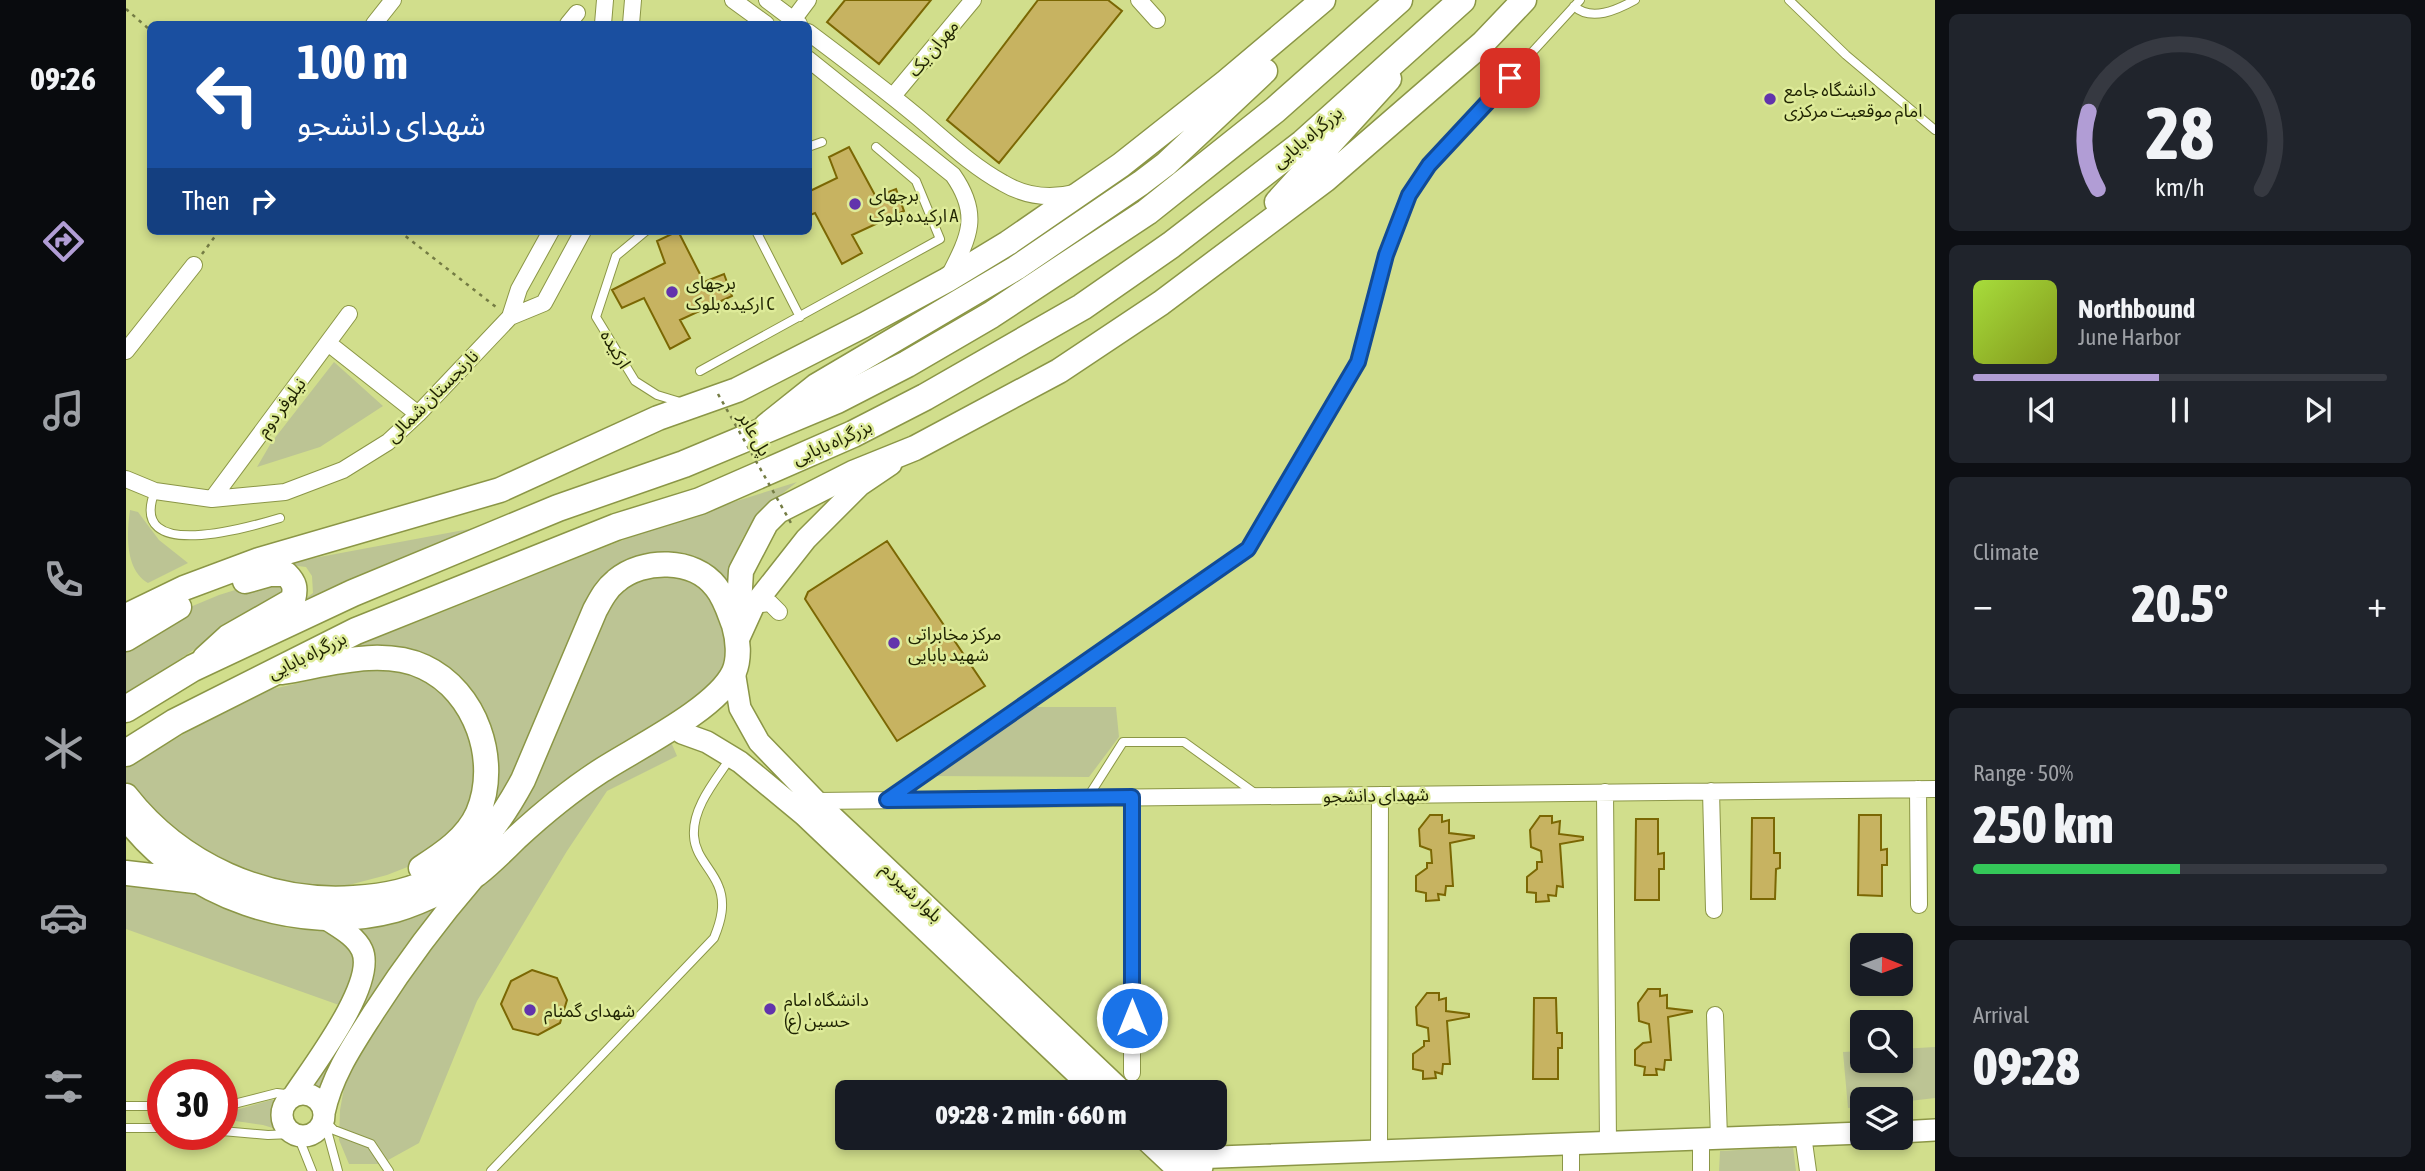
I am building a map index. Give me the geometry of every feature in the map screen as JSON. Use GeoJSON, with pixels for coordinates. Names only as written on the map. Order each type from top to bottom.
{"type":"FeatureCollection","features":[{"type":"Feature","properties":{"kind":"highway","name":"بزرگراه بابایی"},"geometry":{"type":"LineString","coordinates":[[126,709],[193,668],[413,567],[558,508],[684,464],[837,401],[907,364],[991,316],[1147,212],[1275,110],[1399,0]]}},
{"type":"Feature","properties":{"kind":"highway","name":"بزرگراه بابایی"},"geometry":{"type":"LineString","coordinates":[[126,753],[175,722],[356,631],[616,527],[699,500],[853,434],[925,397],[1082,307],[1171,245],[1303,144],[1457,4]]}},
{"type":"Feature","properties":{"kind":"main road"},"geometry":{"type":"LineString","coordinates":[[126,616],[184,588],[259,561],[500,491],[690,405],[737,390],[947,281],[1008,243],[1121,165],[1326,0]]}},
{"type":"Feature","properties":{"kind":"main road"},"geometry":{"type":"LineString","coordinates":[[760,432],[816,386],[1016,268],[1141,183],[1176,155],[1303,36],[1326,0]]}},
{"type":"Feature","properties":{"kind":"main road"},"geometry":{"type":"LineString","coordinates":[[738,640],[754,606],[806,539],[860,485],[915,448],[1059,370],[1161,303],[1325,180],[1483,43],[1524,0]]}},
{"type":"Feature","properties":{"kind":"main road"},"geometry":{"type":"LineString","coordinates":[[1239,244],[1457,4]]}},
{"type":"Feature","properties":{"kind":"main road"},"geometry":{"type":"LineString","coordinates":[[325,918],[353,937],[362,949],[365,970],[362,983],[336,1031],[294,1095],[285,1104],[283,1124],[295,1135],[312,1135],[317,1132],[324,1117],[328,1093],[350,1049],[419,943],[476,874],[543,814],[598,772],[668,731],[715,696],[734,671],[741,571],[765,523],[778,511],[853,473],[915,448]]}},
{"type":"Feature","properties":{"kind":"main road"},"geometry":{"type":"LineString","coordinates":[[126,796],[143,818],[164,837],[185,853],[221,873],[290,896],[319,899],[399,893],[443,874],[464,859],[495,826],[523,780],[595,610],[604,593],[617,580],[635,569],[656,564],[679,566],[701,573],[715,585],[723,597],[738,640]]}},
{"type":"Feature","properties":{"kind":"main road"},"geometry":{"type":"LineString","coordinates":[[126,639],[186,604],[244,581],[279,573],[294,582],[296,590],[293,600],[228,637],[193,668]]}},
{"type":"Feature","properties":{"kind":"main road"},"geometry":{"type":"LineString","coordinates":[[268,675],[351,660],[406,662],[423,667],[451,687],[477,723],[486,766],[478,813],[470,827],[459,840],[425,866],[362,897]]}},
{"type":"Feature","properties":{"kind":"main road","name":"بلوار شیردم"},"geometry":{"type":"LineString","coordinates":[[734,671],[740,708],[816,800],[1126,1080]]}},
{"type":"Feature","properties":{"kind":"main road","name":"بلوار شیردم"},"geometry":{"type":"LineString","coordinates":[[682,733],[707,742],[736,759],[804,815],[1083,1080]]}},
{"type":"Feature","properties":{"kind":"main road"},"geometry":{"type":"LineString","coordinates":[[736,759],[751,742],[765,741]]}},
{"type":"Feature","properties":{"kind":"main road"},"geometry":{"type":"LineString","coordinates":[[126,817],[158,852],[197,882]]}},
{"type":"Feature","properties":{"kind":"main road"},"geometry":{"type":"LineString","coordinates":[[126,873],[197,882],[260,907],[285,914],[325,918],[394,910],[416,903],[476,874]]}},
{"type":"Feature","properties":{"kind":"main road"},"geometry":{"type":"LineString","coordinates":[[294,1095],[308,1094],[314,1097],[323,1107],[324,1117]]}},
{"type":"Feature","properties":{"kind":"main road"},"geometry":{"type":"LineString","coordinates":[[1913,1131],[1935,1130]]}},
{"type":"Feature","properties":{"kind":"main road"},"geometry":{"type":"LineString","coordinates":[[1162,1150],[1189,1168],[1379,1151],[1850,1133]]}},
{"type":"Feature","properties":{"kind":"main road"},"geometry":{"type":"LineString","coordinates":[[1178,1150],[1189,1168]]}},
{"type":"Feature","properties":{"kind":"street"},"geometry":{"type":"LineString","coordinates":[[376,21],[393,0]]}},
{"type":"Feature","properties":{"kind":"street"},"geometry":{"type":"LineString","coordinates":[[603,21],[605,0]]}},
{"type":"Feature","properties":{"kind":"street"},"geometry":{"type":"LineString","coordinates":[[632,21],[633,0]]}},
{"type":"Feature","properties":{"kind":"street"},"geometry":{"type":"LineString","coordinates":[[733,0],[761,21]]}},
{"type":"Feature","properties":{"kind":"street"},"geometry":{"type":"LineString","coordinates":[[797,21],[808,0]]}},
{"type":"Feature","properties":{"kind":"street","name":"مهران یک"},"geometry":{"type":"LineString","coordinates":[[893,96],[973,0]]}},
{"type":"Feature","properties":{"kind":"street"},"geometry":{"type":"LineString","coordinates":[[1139,0],[1157,20]]}},
{"type":"Feature","properties":{"kind":"street"},"geometry":{"type":"LineString","coordinates":[[775,2],[795,21]]}},
{"type":"Feature","properties":{"kind":"street"},"geometry":{"type":"LineString","coordinates":[[812,35],[1003,183],[1030,194],[1056,197],[1084,191]]}},
{"type":"Feature","properties":{"kind":"street"},"geometry":{"type":"LineString","coordinates":[[826,73],[840,56]]}},
{"type":"Feature","properties":{"kind":"street"},"geometry":{"type":"LineString","coordinates":[[812,62],[953,175],[964,191],[969,219],[968,239],[947,281]]}},
{"type":"Feature","properties":{"kind":"street"},"geometry":{"type":"LineString","coordinates":[[953,175],[970,160]]}},
{"type":"Feature","properties":{"kind":"street","name":"نارنجستان شمالی"},"geometry":{"type":"LineString","coordinates":[[149,489],[212,499],[285,492],[343,470],[388,442],[510,317],[520,289],[549,235]]}},
{"type":"Feature","properties":{"kind":"street","name":"نارنجستان شمالی"},"geometry":{"type":"LineString","coordinates":[[510,317],[544,303],[581,235]]}},
{"type":"Feature","properties":{"kind":"street"},"geometry":{"type":"LineString","coordinates":[[126,351],[194,265]]}},
{"type":"Feature","properties":{"kind":"street","name":"نیلوفر دوم"},"geometry":{"type":"LineString","coordinates":[[212,499],[349,314]]}},
{"type":"Feature","properties":{"kind":"street"},"geometry":{"type":"LineString","coordinates":[[328,343],[418,414]]}},
{"type":"Feature","properties":{"kind":"street"},"geometry":{"type":"LineString","coordinates":[[126,479],[149,489]]}},
{"type":"Feature","properties":{"kind":"street"},"geometry":{"type":"LineString","coordinates":[[126,491],[149,489]]}},
{"type":"Feature","properties":{"kind":"street"},"geometry":{"type":"LineString","coordinates":[[754,606],[770,603],[779,612]]}},
{"type":"Feature","properties":{"kind":"street"},"geometry":{"type":"LineString","coordinates":[[1917,789],[1919,905]]}},
{"type":"Feature","properties":{"kind":"street","name":"شهدای دانشجو"},"geometry":{"type":"LineString","coordinates":[[816,800],[1935,789]]}},
{"type":"Feature","properties":{"kind":"street"},"geometry":{"type":"LineString","coordinates":[[1711,791],[1714,910]]}},
{"type":"Feature","properties":{"kind":"street"},"geometry":{"type":"LineString","coordinates":[[1605,792],[1608,1143]]}},
{"type":"Feature","properties":{"kind":"street"},"geometry":{"type":"LineString","coordinates":[[1379,1151],[1380,795]]}},
{"type":"Feature","properties":{"kind":"street"},"geometry":{"type":"LineString","coordinates":[[1128,1080],[1132,797]]}},
{"type":"Feature","properties":{"kind":"street"},"geometry":{"type":"LineString","coordinates":[[1701,1171],[1710,1139],[1715,1016]]}},
{"type":"Feature","properties":{"kind":"street"},"geometry":{"type":"LineString","coordinates":[[1803,1135],[1808,1171]]}},
{"type":"Feature","properties":{"kind":"street"},"geometry":{"type":"LineString","coordinates":[[1571,1143],[1572,1171]]}},
{"type":"Feature","properties":{"kind":"lane"},"geometry":{"type":"LineString","coordinates":[[887,800],[1248,549],[1358,362],[1386,255],[1409,195],[1429,165],[1577,3],[1580,12],[1590,15],[1602,14],[1634,0]]}},
{"type":"Feature","properties":{"kind":"lane"},"geometry":{"type":"LineString","coordinates":[[1789,0],[1846,55],[1935,130]]}},
{"type":"Feature","properties":{"kind":"lane"},"geometry":{"type":"LineString","coordinates":[[812,146],[822,142]]}},
{"type":"Feature","properties":{"kind":"lane"},"geometry":{"type":"LineString","coordinates":[[700,372],[940,239],[916,180],[876,147]]}},
{"type":"Feature","properties":{"kind":"lane","name":"ارکیده"},"geometry":{"type":"LineString","coordinates":[[641,235],[616,256],[596,317],[635,381],[657,395],[690,405]]}},
{"type":"Feature","properties":{"kind":"lane"},"geometry":{"type":"LineString","coordinates":[[759,235],[800,317]]}},
{"type":"Feature","properties":{"kind":"lane"},"geometry":{"type":"LineString","coordinates":[[149,489],[150,516],[158,526],[175,534],[197,537],[236,531],[280,518]]}},
{"type":"Feature","properties":{"kind":"lane"},"geometry":{"type":"LineString","coordinates":[[1087,798],[1123,742],[1184,742],[1258,796]]}},
{"type":"Feature","properties":{"kind":"lane"},"geometry":{"type":"LineString","coordinates":[[491,1171],[714,938],[723,906],[719,884],[699,854],[694,836],[696,818],[703,800],[736,759]]}},
{"type":"Feature","properties":{"kind":"lane"},"geometry":{"type":"LineString","coordinates":[[238,1103],[277,1093],[294,1095]]}},
{"type":"Feature","properties":{"kind":"lane"},"geometry":{"type":"LineString","coordinates":[[126,1106],[147,1106]]}},
{"type":"Feature","properties":{"kind":"lane"},"geometry":{"type":"LineString","coordinates":[[324,1117],[338,1171]]}},
{"type":"Feature","properties":{"kind":"lane"},"geometry":{"type":"LineString","coordinates":[[324,1117],[334,1130],[371,1144],[389,1171]]}},
{"type":"Feature","properties":{"kind":"lane"},"geometry":{"type":"LineString","coordinates":[[126,1128],[147,1128]]}},
{"type":"Feature","properties":{"kind":"lane"},"geometry":{"type":"LineString","coordinates":[[238,1132],[295,1135],[312,1171]]}},
{"type":"Feature","properties":{"kind":"path"},"geometry":{"type":"LineString","coordinates":[[126,9],[147,27]]}},
{"type":"Feature","properties":{"kind":"path"},"geometry":{"type":"LineString","coordinates":[[194,265],[216,235]]}},
{"type":"Feature","properties":{"kind":"path"},"geometry":{"type":"LineString","coordinates":[[404,235],[510,317]]}},
{"type":"Feature","properties":{"kind":"path","name":"پل عابر"},"geometry":{"type":"LineString","coordinates":[[719,394],[791,523]]}},
{"type":"Feature","properties":{"kind":"green space"},"geometry":{"type":"Polygon","coordinates":[[[334,362],[383,406],[320,447],[257,467],[271,443],[334,362]]]}},
{"type":"Feature","properties":{"kind":"green space"},"geometry":{"type":"Polygon","coordinates":[[[797,482],[759,515],[742,539],[736,553],[730,588],[713,573],[624,567],[496,811],[486,811],[466,692],[343,650],[655,528],[797,482]]]}},
{"type":"Feature","properties":{"kind":"green space"},"geometry":{"type":"Polygon","coordinates":[[[130,510],[138,512],[159,540],[188,563],[148,583],[141,577],[135,570],[129,552],[130,510]]]}},
{"type":"Feature","properties":{"kind":"green space"},"geometry":{"type":"Polygon","coordinates":[[[496,524],[294,607],[313,593],[312,576],[306,567],[282,564],[496,524]]]}},
{"type":"Feature","properties":{"kind":"green space"},"geometry":{"type":"Polygon","coordinates":[[[671,571],[711,591],[729,650],[721,681],[477,857],[617,589],[671,571]]]}},
{"type":"Feature","properties":{"kind":"green space"},"geometry":{"type":"Polygon","coordinates":[[[261,582],[291,588],[126,695],[126,649],[183,610],[261,582]]]}},
{"type":"Feature","properties":{"kind":"green space"},"geometry":{"type":"Polygon","coordinates":[[[403,668],[443,691],[474,739],[477,783],[462,826],[410,866],[345,886],[284,884],[201,855],[126,790],[126,768],[268,690],[357,670],[403,668]]]}},
{"type":"Feature","properties":{"kind":"green space"},"geometry":{"type":"Polygon","coordinates":[[[1026,707],[1116,707],[1119,737],[1089,777],[931,774],[1026,707]]]}},
{"type":"Feature","properties":{"kind":"green space"},"geometry":{"type":"Polygon","coordinates":[[[671,742],[677,756],[607,791],[567,851],[477,1001],[419,1143],[381,1164],[349,1164],[339,1140],[340,1110],[347,1071],[436,932],[531,838],[594,785],[671,742]]]}},
{"type":"Feature","properties":{"kind":"green space"},"geometry":{"type":"Polygon","coordinates":[[[126,879],[179,887],[287,928],[326,930],[349,947],[355,961],[354,977],[339,1005],[126,929],[126,879]]]}},
{"type":"Feature","properties":{"kind":"green space"},"geometry":{"type":"Polygon","coordinates":[[[443,902],[389,969],[359,1018],[320,1094],[303,1088],[360,1005],[375,971],[376,958],[372,948],[350,925],[443,902]]]}},
{"type":"Feature","properties":{"kind":"green space"},"geometry":{"type":"Polygon","coordinates":[[[1935,1047],[1935,1098],[1913,1101],[1913,1087],[1850,1087],[1848,1108],[1843,1052],[1850,1052],[1850,1073],[1913,1073],[1913,1048],[1935,1047]]]}},
{"type":"Feature","properties":{"kind":"green space"},"geometry":{"type":"Polygon","coordinates":[[[278,1100],[273,1114],[276,1129],[238,1121],[238,1109],[278,1100]]]}},
{"type":"Feature","properties":{"kind":"green space"},"geometry":{"type":"Polygon","coordinates":[[[1793,1147],[1796,1171],[1719,1171],[1720,1151],[1793,1147]]]}},
{"type":"Feature","properties":{"kind":"building"},"geometry":{"type":"Polygon","coordinates":[[[845,0],[931,0],[879,64],[827,22],[845,0]]]}},
{"type":"Feature","properties":{"kind":"building"},"geometry":{"type":"Polygon","coordinates":[[[1038,0],[1108,0],[1122,11],[999,163],[947,120],[1038,0]]]}},
{"type":"Feature","properties":{"kind":"building","name":"برجهای ارکیده بلوک A"},"geometry":{"type":"Polygon","coordinates":[[[849,147],[876,197],[896,189],[904,211],[852,235],[862,253],[842,264],[815,213],[812,214],[812,190],[837,178],[829,157],[849,147]]]}},
{"type":"Feature","properties":{"kind":"building","name":"برجهای ارکیده بلوک C"},"geometry":{"type":"Polygon","coordinates":[[[670,235],[680,235],[704,282],[724,274],[732,296],[680,320],[690,338],[670,349],[644,298],[622,308],[612,290],[665,263],[657,241],[670,235]]]}},
{"type":"Feature","properties":{"kind":"building","name":"مرکز مخابراتی شهید بابایی"},"geometry":{"type":"Polygon","coordinates":[[[887,541],[985,686],[897,741],[805,599],[808,592],[887,541]]]}},
{"type":"Feature","properties":{"kind":"building"},"geometry":{"type":"Polygon","coordinates":[[[1430,815],[1442,815],[1442,822],[1449,820],[1449,833],[1474,838],[1450,843],[1453,886],[1446,886],[1445,895],[1438,894],[1439,900],[1426,901],[1426,893],[1416,891],[1416,876],[1427,868],[1427,863],[1432,863],[1431,850],[1420,846],[1419,829],[1430,815]]]}},
{"type":"Feature","properties":{"kind":"building"},"geometry":{"type":"Polygon","coordinates":[[[1859,815],[1881,815],[1881,850],[1887,849],[1887,865],[1882,865],[1882,896],[1858,895],[1859,815]]]}},
{"type":"Feature","properties":{"kind":"building"},"geometry":{"type":"Polygon","coordinates":[[[1540,816],[1552,816],[1552,823],[1560,821],[1559,834],[1583,837],[1583,840],[1560,844],[1563,887],[1557,886],[1556,896],[1548,895],[1549,901],[1536,902],[1536,893],[1527,892],[1527,877],[1537,869],[1537,862],[1542,862],[1541,851],[1531,847],[1530,830],[1540,816]]]}},
{"type":"Feature","properties":{"kind":"building"},"geometry":{"type":"Polygon","coordinates":[[[1752,818],[1774,818],[1774,853],[1780,853],[1780,868],[1776,869],[1775,899],[1751,899],[1752,818]]]}},
{"type":"Feature","properties":{"kind":"building"},"geometry":{"type":"Polygon","coordinates":[[[1636,819],[1658,819],[1658,854],[1664,853],[1664,869],[1659,869],[1659,900],[1635,900],[1636,819]]]}},
{"type":"Feature","properties":{"kind":"building"},"geometry":{"type":"Polygon","coordinates":[[[532,970],[557,978],[567,1000],[560,1023],[538,1035],[513,1029],[501,1004],[511,981],[532,970]]]}},
{"type":"Feature","properties":{"kind":"building"},"geometry":{"type":"Polygon","coordinates":[[[1648,989],[1660,989],[1660,996],[1667,995],[1667,1008],[1692,1011],[1668,1017],[1671,1060],[1665,1060],[1664,1070],[1656,1069],[1657,1075],[1644,1075],[1645,1067],[1635,1065],[1635,1050],[1643,1043],[1651,1042],[1649,1024],[1639,1021],[1638,1003],[1648,989]]]}},
{"type":"Feature","properties":{"kind":"building"},"geometry":{"type":"Polygon","coordinates":[[[1427,993],[1439,993],[1439,1000],[1446,998],[1446,1011],[1469,1014],[1469,1017],[1447,1021],[1450,1064],[1443,1064],[1442,1074],[1435,1072],[1436,1078],[1423,1079],[1423,1071],[1413,1069],[1413,1054],[1424,1046],[1424,1041],[1429,1041],[1428,1028],[1417,1025],[1416,1007],[1427,993]]]}},
{"type":"Feature","properties":{"kind":"building"},"geometry":{"type":"Polygon","coordinates":[[[1534,998],[1556,998],[1557,1033],[1562,1033],[1562,1048],[1558,1048],[1558,1079],[1533,1079],[1534,998]]]}},
{"type":"Feature","properties":{"kind":"place","name":"دانشگاه جامع امام موقعیت مرکزی"},"geometry":{"type":"Point","coordinates":[1770,99]}},
{"type":"Feature","properties":{"kind":"place","name":"برجهای ارکیده بلوک A"},"geometry":{"type":"Point","coordinates":[855,204]}},
{"type":"Feature","properties":{"kind":"place","name":"برجهای ارکیده بلوک C"},"geometry":{"type":"Point","coordinates":[672,292]}},
{"type":"Feature","properties":{"kind":"place","name":"مرکز مخابراتی شهید بابایی"},"geometry":{"type":"Point","coordinates":[894,643]}},
{"type":"Feature","properties":{"kind":"place","name":"دانشگاه امام حسین (ع)"},"geometry":{"type":"Point","coordinates":[770,1009]}},
{"type":"Feature","properties":{"kind":"place","name":"شهدای گمنام"},"geometry":{"type":"Point","coordinates":[530,1010]}},
{"type":"Feature","properties":{"kind":"route"},"geometry":{"type":"LineString","coordinates":[[1132,1018],[1132,797],[887,800],[1248,549],[1358,362],[1386,255],[1409,195],[1429,165],[1510,78]]}}]}
